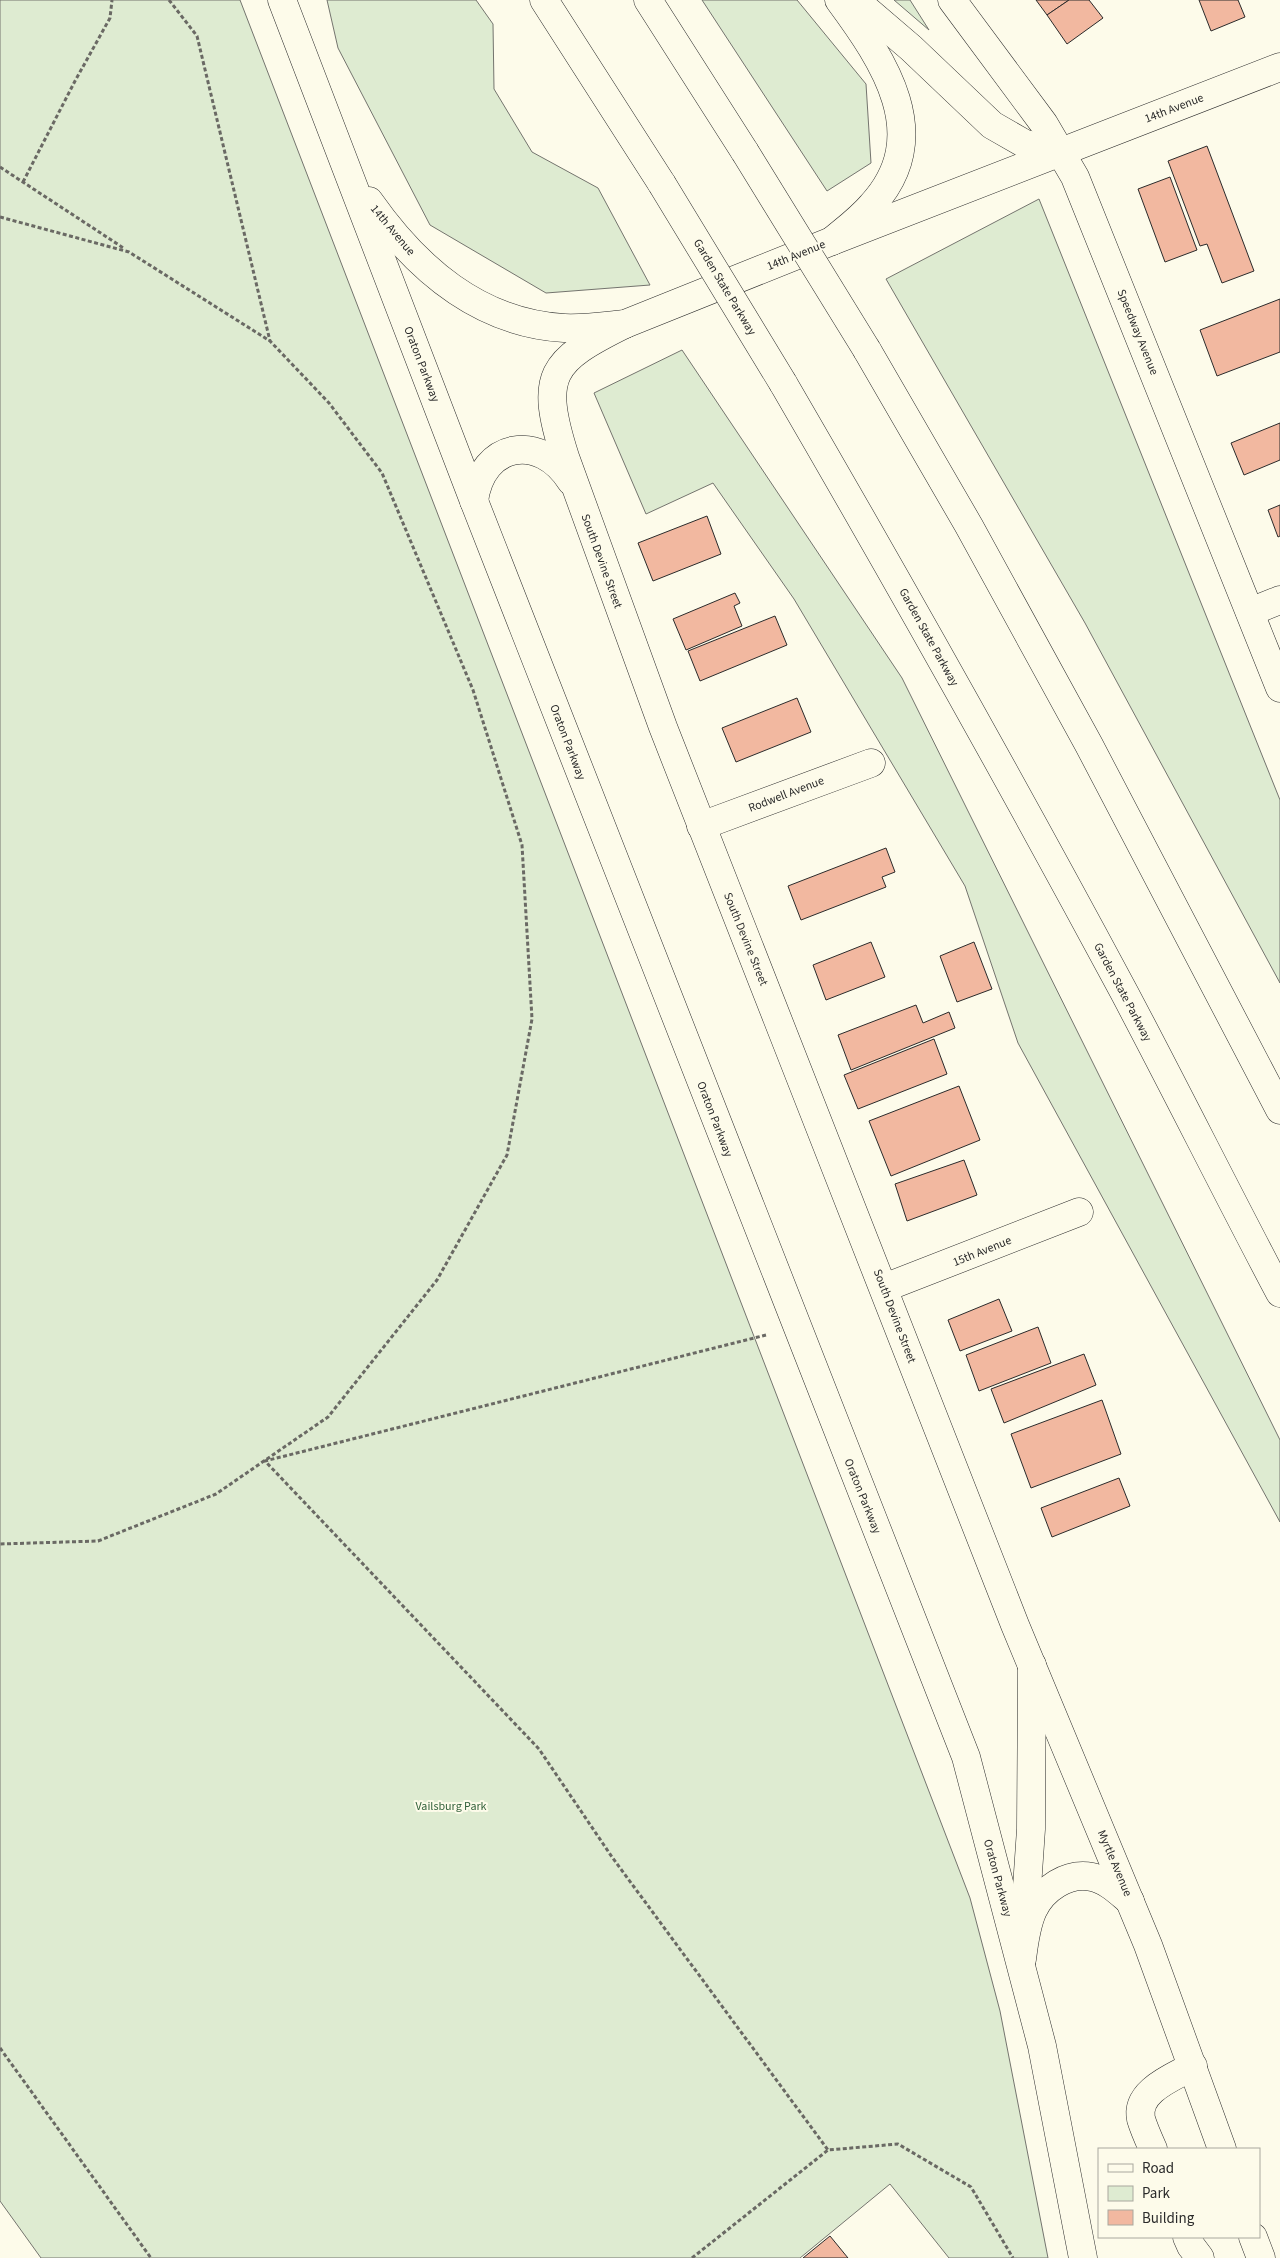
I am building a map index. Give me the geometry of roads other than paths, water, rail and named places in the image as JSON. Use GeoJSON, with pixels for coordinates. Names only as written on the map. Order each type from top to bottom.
{"type":"FeatureCollection","features":[{"type":"Feature","properties":{"kind":"main road","name":"Oraton Parkway"},"geometry":{"type":"LineString","coordinates":[[282,0],[474,501],[966,1757],[1042,2046],[1083,2258]]}},
{"type":"Feature","properties":{"kind":"main road","name":"Garden State Parkway"},"geometry":{"type":"LineString","coordinates":[[544,0],[662,184],[783,383],[914,608],[1124,994],[1280,1293]]}},
{"type":"Feature","properties":{"kind":"main road"},"geometry":{"type":"LineString","coordinates":[[648,0],[745,152],[867,350],[974,534],[1054,679],[1280,1110]]}},
{"type":"Feature","properties":{"kind":"main road"},"geometry":{"type":"LineString","coordinates":[[832,241],[872,205],[884,190],[900,156],[901,137],[900,117],[889,78],[878,57],[839,0]]}},
{"type":"Feature","properties":{"kind":"main road"},"geometry":{"type":"LineString","coordinates":[[855,0],[911,48],[992,125],[1025,144],[1061,152]]}},
{"type":"Feature","properties":{"kind":"main road","name":"Speedway Avenue"},"geometry":{"type":"LineString","coordinates":[[952,0],[1019,89],[1061,152],[1075,177],[1280,688]]}},
{"type":"Feature","properties":{"kind":"main road","name":"14th Avenue"},"geometry":{"type":"LineString","coordinates":[[350,176],[384,221],[414,256],[452,290],[472,302],[494,312],[542,325],[573,328],[625,324],[832,241],[1280,67]]}},
{"type":"Feature","properties":{"kind":"main road","name":"South Devine Street"},"geometry":{"type":"LineString","coordinates":[[625,324],[580,348],[558,370],[552,384],[552,412],[557,434],[575,489],[662,727],[884,1288],[997,1580]]}},
{"type":"Feature","properties":{"kind":"main road"},"geometry":{"type":"LineString","coordinates":[[474,501],[476,488],[486,467],[494,458],[506,452],[519,450],[533,451],[556,463],[575,489]]}},
{"type":"Feature","properties":{"kind":"main road"},"geometry":{"type":"LineString","coordinates":[[1250,612],[1280,600]]}},
{"type":"Feature","properties":{"kind":"main road","name":"Rodwell Avenue"},"geometry":{"type":"LineString","coordinates":[[701,826],[871,762]]}},
{"type":"Feature","properties":{"kind":"main road","name":"15th Avenue"},"geometry":{"type":"LineString","coordinates":[[884,1288],[1079,1212]]}},
{"type":"Feature","properties":{"kind":"main road"},"geometry":{"type":"LineString","coordinates":[[1240,1218],[1280,1314]]}},
{"type":"Feature","properties":{"kind":"main road","name":"Myrtle Avenue"},"geometry":{"type":"LineString","coordinates":[[997,1580],[1131,1902],[1222,2148]]}},
{"type":"Feature","properties":{"kind":"main road"},"geometry":{"type":"LineString","coordinates":[[1021,1967],[1031,1829],[1032,1665]]}},
{"type":"Feature","properties":{"kind":"main road"},"geometry":{"type":"LineString","coordinates":[[1021,1967],[1033,1910],[1040,1898],[1051,1887],[1070,1878],[1092,1876],[1117,1889],[1131,1902]]}},
{"type":"Feature","properties":{"kind":"main road"},"geometry":{"type":"LineString","coordinates":[[1153,2148],[1141,2118],[1143,2102],[1150,2091],[1193,2066]]}},
{"type":"Feature","properties":{"kind":"main road"},"geometry":{"type":"LineString","coordinates":[[1187,2238],[1200,2258]]}},
{"type":"Feature","properties":{"kind":"main road"},"geometry":{"type":"LineString","coordinates":[[1253,2238],[1261,2258]]}},
{"type":"Feature","properties":{"kind":"park label","name":"Vailsburg Park"},"geometry":{"type":"Point","coordinates":[451,1806]}}]}
